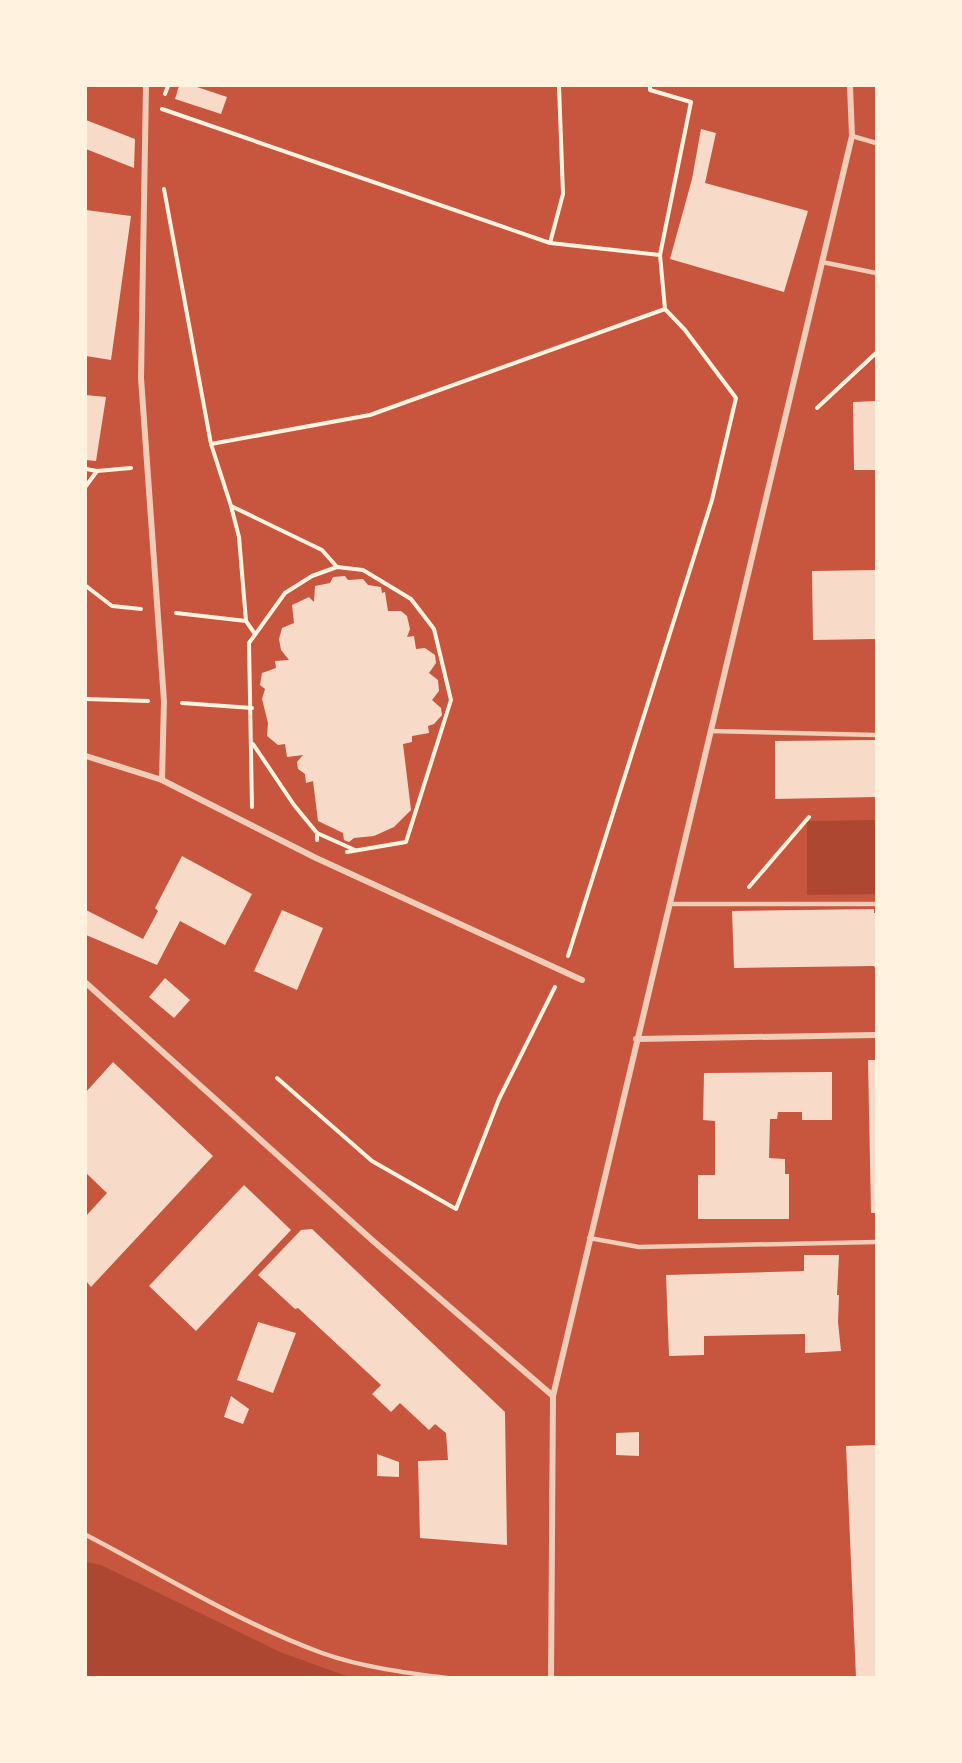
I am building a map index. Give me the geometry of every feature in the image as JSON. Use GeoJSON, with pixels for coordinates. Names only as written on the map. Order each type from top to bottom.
{"type":"FeatureCollection","features":[{"type":"Feature","properties":{"kind":"street"},"geometry":{"type":"LineString","coordinates":[[146,86],[141,378],[164,701],[162,780]]}},
{"type":"Feature","properties":{"kind":"street"},"geometry":{"type":"LineString","coordinates":[[551,1677],[553,1396],[852,136],[850,86]]}},
{"type":"Feature","properties":{"kind":"street"},"geometry":{"type":"LineString","coordinates":[[86,756],[162,780],[316,858],[582,980]]}},
{"type":"Feature","properties":{"kind":"street"},"geometry":{"type":"LineString","coordinates":[[86,982],[372,1240],[553,1396]]}},
{"type":"Feature","properties":{"kind":"street"},"geometry":{"type":"LineString","coordinates":[[636,1039],[876,1035]]}},
{"type":"Feature","properties":{"kind":"lane"},"geometry":{"type":"LineString","coordinates":[[852,136],[876,143]]}},
{"type":"Feature","properties":{"kind":"lane"},"geometry":{"type":"LineString","coordinates":[[822,262],[876,273]]}},
{"type":"Feature","properties":{"kind":"lane"},"geometry":{"type":"LineString","coordinates":[[710,731],[876,735]]}},
{"type":"Feature","properties":{"kind":"lane"},"geometry":{"type":"LineString","coordinates":[[668,904],[876,904]]}},
{"type":"Feature","properties":{"kind":"lane"},"geometry":{"type":"LineString","coordinates":[[590,1238],[639,1247],[876,1242]]}},
{"type":"Feature","properties":{"kind":"lane"},"geometry":{"type":"LineString","coordinates":[[86,1535],[264,1628],[324,1654],[411,1673],[447,1677]]}},
{"type":"Feature","properties":{"kind":"path"},"geometry":{"type":"LineString","coordinates":[[550,243],[563,194],[559,86]]}},
{"type":"Feature","properties":{"kind":"path"},"geometry":{"type":"LineString","coordinates":[[277,1078],[372,1161],[456,1209],[499,1099],[563,972],[712,500],[736,398],[665,309],[660,255],[691,102],[650,90],[650,86]]}},
{"type":"Feature","properties":{"kind":"path"},"geometry":{"type":"LineString","coordinates":[[160,108],[206,126],[550,243],[660,255]]}},
{"type":"Feature","properties":{"kind":"path"},"geometry":{"type":"LineString","coordinates":[[164,184],[211,444],[239,537],[246,621],[255,634]]}},
{"type":"Feature","properties":{"kind":"path"},"geometry":{"type":"LineString","coordinates":[[211,444],[370,415],[665,309]]}},
{"type":"Feature","properties":{"kind":"path"},"geometry":{"type":"LineString","coordinates":[[817,408],[876,353]]}},
{"type":"Feature","properties":{"kind":"path"},"geometry":{"type":"LineString","coordinates":[[86,469],[97,471],[147,466]]}},
{"type":"Feature","properties":{"kind":"path"},"geometry":{"type":"LineString","coordinates":[[86,486],[97,471]]}},
{"type":"Feature","properties":{"kind":"path"},"geometry":{"type":"LineString","coordinates":[[231,506],[322,550],[338,567]]}},
{"type":"Feature","properties":{"kind":"path"},"geometry":{"type":"LineString","coordinates":[[252,825],[253,744],[249,643],[285,593],[312,576],[338,567],[363,570],[411,599],[434,629],[452,700],[406,842],[316,858],[317,833]]}},
{"type":"Feature","properties":{"kind":"path"},"geometry":{"type":"LineString","coordinates":[[253,744],[294,805],[317,833],[356,850]]}},
{"type":"Feature","properties":{"kind":"path"},"geometry":{"type":"LineString","coordinates":[[734,904],[809,817]]}},
{"type":"Feature","properties":{"kind":"shaded area"},"geometry":{"type":"Polygon","coordinates":[[[876,820],[876,894],[807,895],[807,821],[876,820]]]}},
{"type":"Feature","properties":{"kind":"shaded area"},"geometry":{"type":"Polygon","coordinates":[[[86,1562],[101,1565],[280,1652],[349,1677],[86,1677],[86,1562]]]}},
{"type":"Feature","properties":{"kind":"building"},"geometry":{"type":"Polygon","coordinates":[[[179,86],[194,86],[227,97],[221,114],[175,99],[179,86]]]}},
{"type":"Feature","properties":{"kind":"building"},"geometry":{"type":"Polygon","coordinates":[[[86,120],[135,139],[134,168],[86,149],[86,120]]]}},
{"type":"Feature","properties":{"kind":"building"},"geometry":{"type":"Polygon","coordinates":[[[701,129],[716,133],[705,183],[808,211],[784,292],[670,259],[692,179],[701,129]]]}},
{"type":"Feature","properties":{"kind":"building"},"geometry":{"type":"Polygon","coordinates":[[[86,210],[131,216],[111,360],[86,356],[86,210]]]}},
{"type":"Feature","properties":{"kind":"building"},"geometry":{"type":"Polygon","coordinates":[[[86,395],[106,397],[96,461],[86,460],[86,395]]]}},
{"type":"Feature","properties":{"kind":"building"},"geometry":{"type":"Polygon","coordinates":[[[876,401],[876,470],[854,470],[853,402],[876,401]]]}},
{"type":"Feature","properties":{"kind":"building"},"geometry":{"type":"Polygon","coordinates":[[[876,570],[876,639],[813,640],[812,571],[876,570]]]}},
{"type":"Feature","properties":{"kind":"building"},"geometry":{"type":"Polygon","coordinates":[[[345,576],[348,580],[363,579],[368,585],[381,587],[382,593],[385,592],[388,611],[401,611],[407,616],[410,629],[407,637],[414,636],[416,649],[425,648],[435,655],[436,663],[429,673],[438,680],[439,691],[432,700],[441,708],[442,715],[434,724],[428,726],[429,733],[412,736],[412,742],[403,744],[411,810],[394,827],[374,836],[354,838],[349,842],[344,840],[343,833],[318,821],[313,781],[306,783],[305,774],[298,769],[297,762],[303,755],[287,757],[285,744],[278,745],[267,736],[268,723],[262,699],[265,689],[260,685],[262,673],[276,668],[275,661],[289,660],[281,650],[279,639],[282,628],[294,623],[292,605],[309,597],[314,602],[315,586],[330,583],[333,577],[345,576]]]}},
{"type":"Feature","properties":{"kind":"building"},"geometry":{"type":"Polygon","coordinates":[[[876,740],[876,797],[775,799],[775,741],[876,740]]]}},
{"type":"Feature","properties":{"kind":"building"},"geometry":{"type":"Polygon","coordinates":[[[182,856],[252,894],[225,945],[180,921],[157,965],[86,935],[86,910],[143,939],[158,911],[155,908],[182,856]]]}},
{"type":"Feature","properties":{"kind":"building"},"geometry":{"type":"Polygon","coordinates":[[[874,909],[876,913],[876,970],[874,966],[734,968],[732,911],[874,909]]]}},
{"type":"Feature","properties":{"kind":"building"},"geometry":{"type":"Polygon","coordinates":[[[282,910],[323,928],[297,990],[254,971],[282,910]]]}},
{"type":"Feature","properties":{"kind":"building"},"geometry":{"type":"Polygon","coordinates":[[[165,978],[190,1000],[174,1018],[149,997],[165,978]]]}},
{"type":"Feature","properties":{"kind":"building"},"geometry":{"type":"Polygon","coordinates":[[[868,1060],[876,1060],[876,1213],[871,1213],[868,1060]]]}},
{"type":"Feature","properties":{"kind":"building"},"geometry":{"type":"Polygon","coordinates":[[[113,1062],[213,1156],[91,1287],[86,1281],[86,1216],[107,1193],[86,1173],[86,1092],[113,1062]]]}},
{"type":"Feature","properties":{"kind":"building"},"geometry":{"type":"Polygon","coordinates":[[[832,1072],[832,1120],[802,1120],[802,1112],[778,1112],[777,1119],[770,1119],[769,1158],[785,1159],[785,1174],[789,1174],[789,1219],[698,1219],[698,1175],[715,1175],[715,1121],[703,1120],[704,1073],[832,1072]]]}},
{"type":"Feature","properties":{"kind":"building"},"geometry":{"type":"Polygon","coordinates":[[[244,1185],[291,1230],[196,1331],[149,1286],[244,1185]]]}},
{"type":"Feature","properties":{"kind":"building"},"geometry":{"type":"Polygon","coordinates":[[[312,1229],[505,1412],[507,1545],[420,1538],[418,1461],[448,1460],[446,1433],[435,1424],[429,1430],[400,1403],[391,1412],[372,1394],[381,1385],[298,1308],[295,1309],[258,1275],[301,1230],[312,1229]]]}},
{"type":"Feature","properties":{"kind":"building"},"geometry":{"type":"Polygon","coordinates":[[[804,1255],[839,1255],[837,1295],[839,1295],[838,1322],[841,1351],[805,1353],[805,1334],[704,1336],[704,1355],[669,1356],[666,1275],[804,1271],[804,1255]]]}},
{"type":"Feature","properties":{"kind":"building"},"geometry":{"type":"Polygon","coordinates":[[[258,1322],[296,1333],[273,1393],[237,1380],[258,1322]]]}},
{"type":"Feature","properties":{"kind":"building"},"geometry":{"type":"Polygon","coordinates":[[[231,1396],[249,1409],[243,1424],[224,1417],[231,1396]]]}},
{"type":"Feature","properties":{"kind":"building"},"geometry":{"type":"Polygon","coordinates":[[[639,1432],[639,1456],[616,1455],[616,1433],[639,1432]]]}},
{"type":"Feature","properties":{"kind":"building"},"geometry":{"type":"Polygon","coordinates":[[[876,1445],[876,1678],[856,1678],[846,1446],[876,1445]]]}},
{"type":"Feature","properties":{"kind":"building"},"geometry":{"type":"Polygon","coordinates":[[[377,1454],[399,1462],[399,1477],[377,1476],[377,1454]]]}}]}
